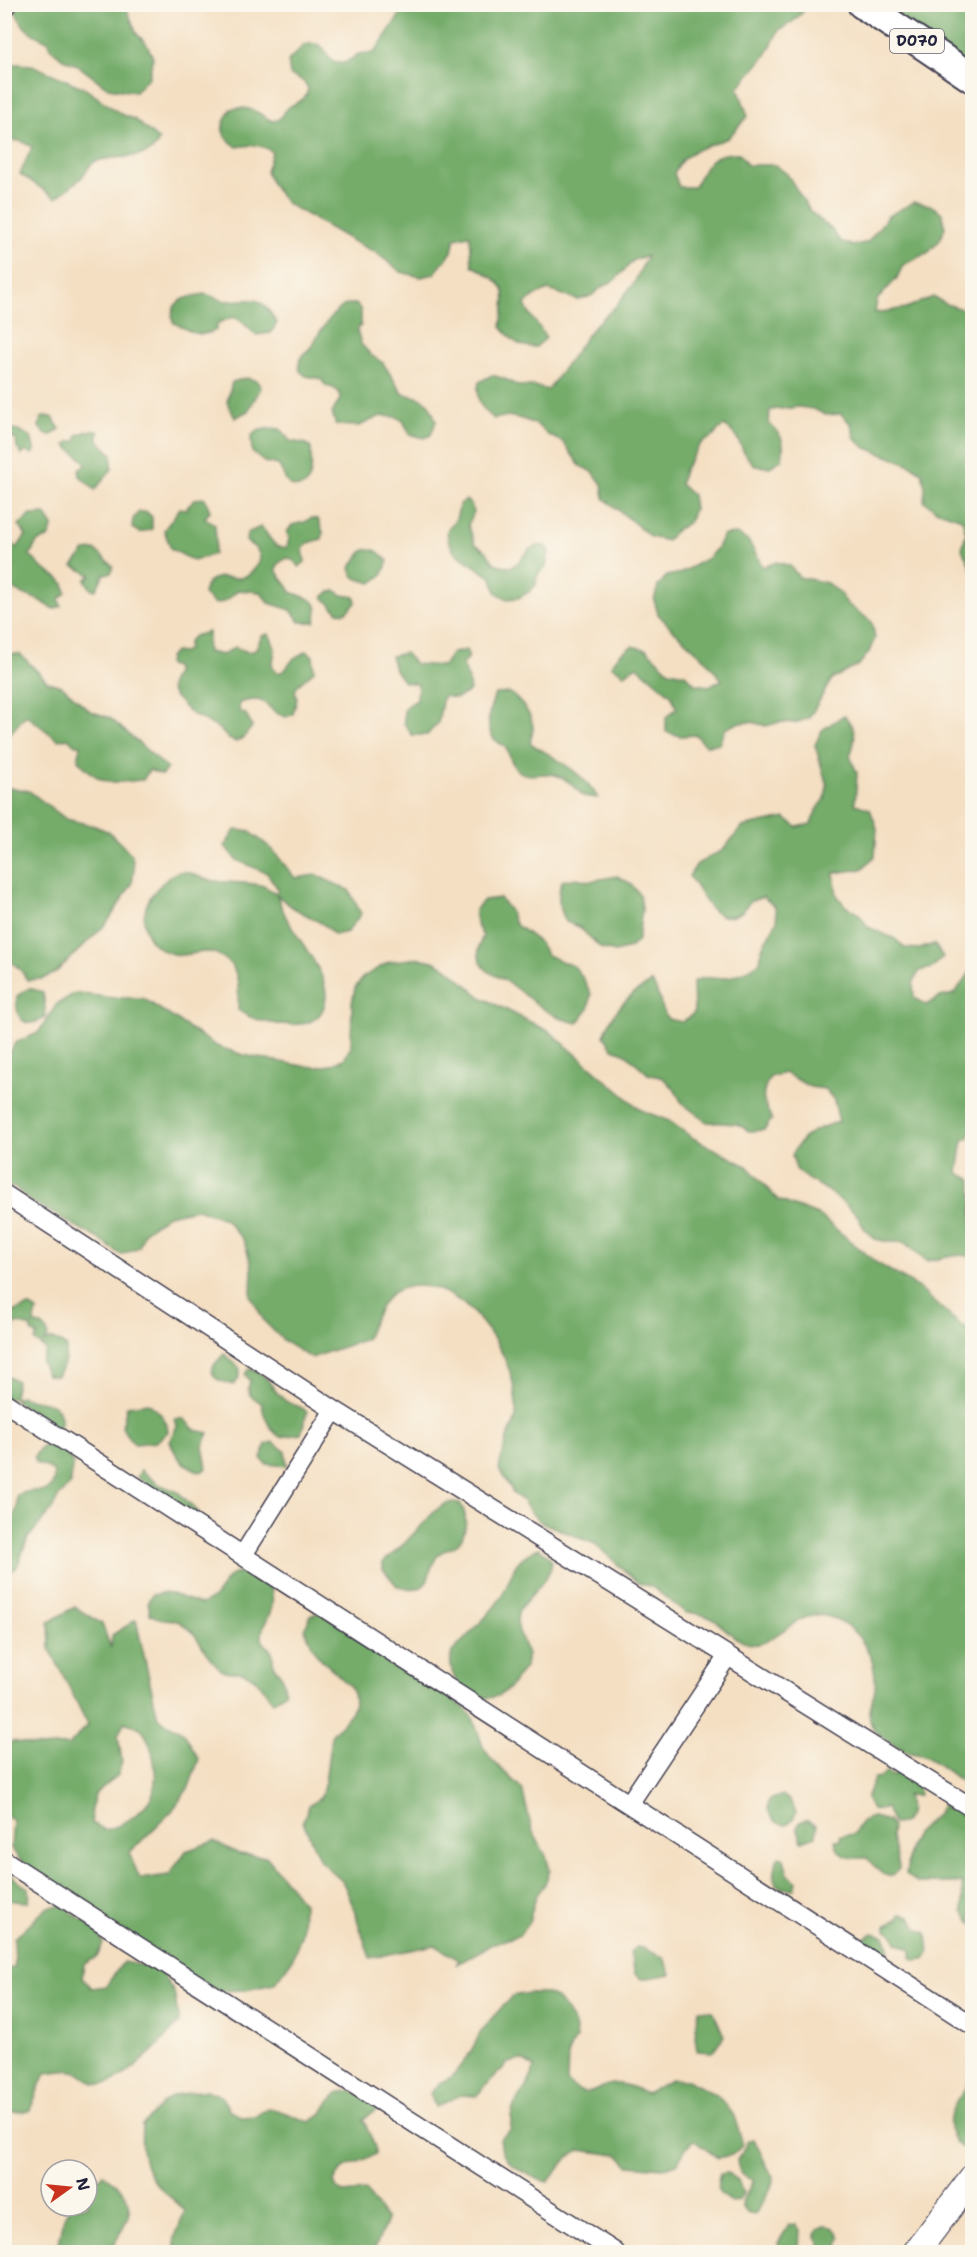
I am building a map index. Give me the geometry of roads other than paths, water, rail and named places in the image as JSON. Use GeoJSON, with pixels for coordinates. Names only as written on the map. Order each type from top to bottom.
{"type":"FeatureCollection","features":[{"type":"Feature","properties":{"kind":"main road","name":"D070"},"geometry":{"type":"LineString","coordinates":[[862,4],[972,78]]}},
{"type":"Feature","properties":{"kind":"street"},"geometry":{"type":"LineString","coordinates":[[4,1194],[334,1410],[972,1808]]}},
{"type":"Feature","properties":{"kind":"street"},"geometry":{"type":"LineString","coordinates":[[4,1402],[972,2025]]}},
{"type":"Feature","properties":{"kind":"street"},"geometry":{"type":"LineString","coordinates":[[243,1555],[334,1410]]}},
{"type":"Feature","properties":{"kind":"street"},"geometry":{"type":"LineString","coordinates":[[629,1804],[727,1657]]}},
{"type":"Feature","properties":{"kind":"street"},"geometry":{"type":"LineString","coordinates":[[4,1860],[615,2253]]}},
{"type":"Feature","properties":{"kind":"street"},"geometry":{"type":"LineString","coordinates":[[916,2253],[972,2178]]}}]}
